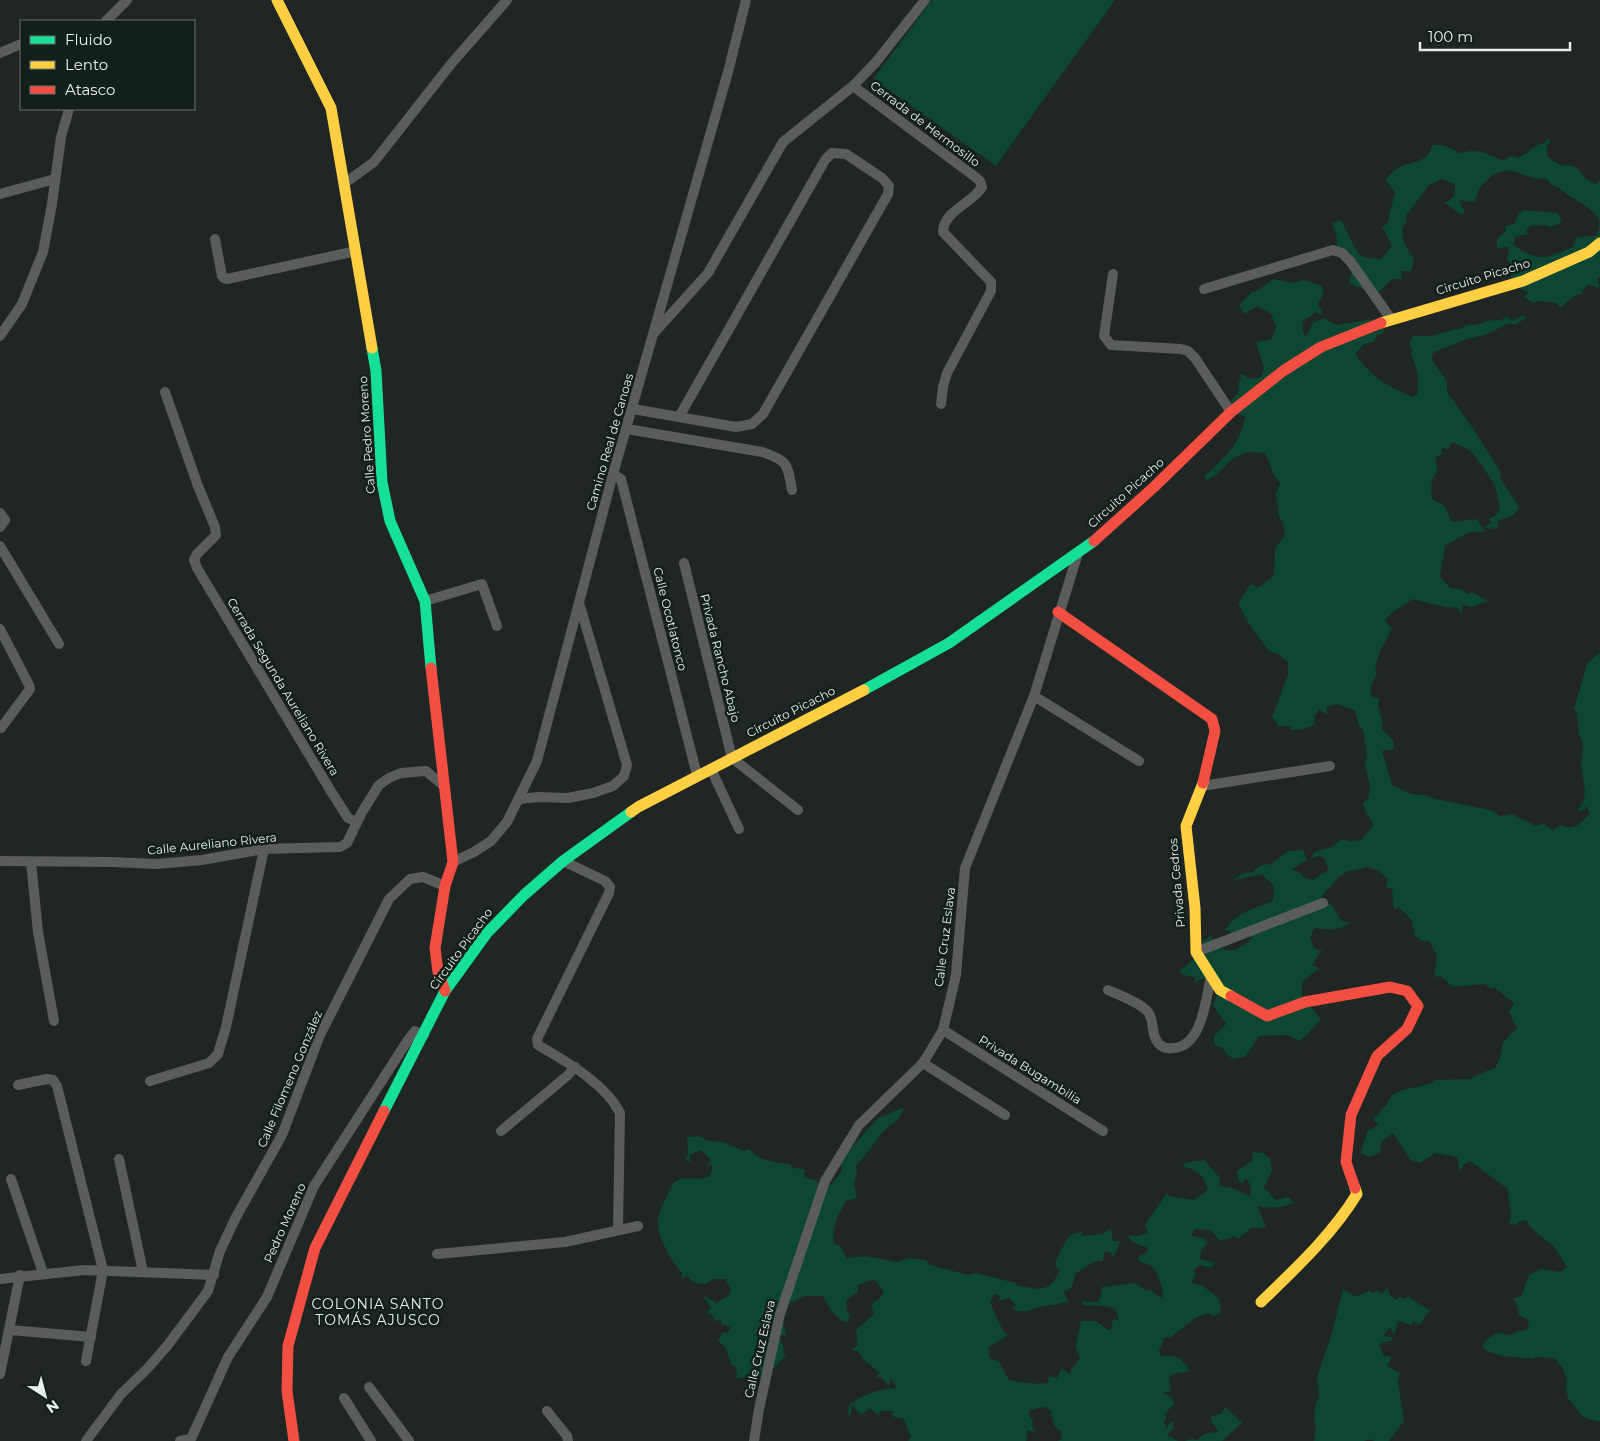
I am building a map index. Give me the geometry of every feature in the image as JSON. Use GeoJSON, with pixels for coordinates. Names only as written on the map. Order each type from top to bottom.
{"type":"FeatureCollection","features":[{"type":"Feature","properties":{"kind":"street"},"geometry":{"type":"LineString","coordinates":[[107,20],[127,0]]}},
{"type":"Feature","properties":{"kind":"street","name":"Calle Pedro Moreno"},"geometry":{"type":"LineString","coordinates":[[277,0],[331,108],[376,372],[382,482],[390,521],[425,601],[453,862],[445,886],[435,948],[438,972],[445,992]]}},
{"type":"Feature","properties":{"kind":"street"},"geometry":{"type":"LineString","coordinates":[[345,184],[374,162],[450,64],[507,0]]}},
{"type":"Feature","properties":{"kind":"street","name":"Camino Real de Canoas"},"geometry":{"type":"LineString","coordinates":[[453,862],[491,841],[507,822],[537,761],[614,474],[728,72],[746,0]]}},
{"type":"Feature","properties":{"kind":"street"},"geometry":{"type":"LineString","coordinates":[[652,336],[708,273],[783,142],[853,86],[876,62],[925,0]]}},
{"type":"Feature","properties":{"kind":"street"},"geometry":{"type":"LineString","coordinates":[[0,53],[20,44]]}},
{"type":"Feature","properties":{"kind":"street","name":"Cerrada de Hermosillo"},"geometry":{"type":"LineString","coordinates":[[853,86],[974,176],[980,181],[982,187],[979,192],[953,213],[943,226],[942,232],[991,282],[991,291],[946,373],[942,404]]}},
{"type":"Feature","properties":{"kind":"street"},"geometry":{"type":"LineString","coordinates":[[0,336],[22,304],[43,252],[61,137],[69,110]]}},
{"type":"Feature","properties":{"kind":"street"},"geometry":{"type":"LineString","coordinates":[[633,409],[678,417],[736,427],[752,424],[763,414],[888,194],[889,186],[882,178],[846,154],[832,153],[825,160],[678,417]]}},
{"type":"Feature","properties":{"kind":"street"},"geometry":{"type":"LineString","coordinates":[[0,194],[55,180]]}},
{"type":"Feature","properties":{"kind":"street"},"geometry":{"type":"LineString","coordinates":[[215,239],[222,276],[227,279],[356,251]]}},
{"type":"Feature","properties":{"kind":"street","name":"Circuito Picacho"},"geometry":{"type":"LineString","coordinates":[[294,1441],[287,1390],[288,1346],[315,1248],[445,992],[487,933],[504,914],[563,861],[638,807],[870,687],[948,643],[1078,553],[1154,488],[1231,412],[1283,371],[1321,347],[1391,319],[1523,281],[1589,252],[1600,243]]}},
{"type":"Feature","properties":{"kind":"street"},"geometry":{"type":"LineString","coordinates":[[1204,289],[1333,250],[1342,253],[1350,261],[1391,319]]}},
{"type":"Feature","properties":{"kind":"street"},"geometry":{"type":"LineString","coordinates":[[1113,274],[1104,336],[1107,341],[1112,345],[1188,351],[1195,358],[1231,412]]}},
{"type":"Feature","properties":{"kind":"street","name":"Cerrada Segunda Aureliano Rivera"},"geometry":{"type":"LineString","coordinates":[[165,392],[215,528],[216,535],[197,554],[194,560],[197,568],[332,793],[348,818],[357,822]]}},
{"type":"Feature","properties":{"kind":"street"},"geometry":{"type":"LineString","coordinates":[[627,429],[762,452],[779,458],[787,466],[792,490]]}},
{"type":"Feature","properties":{"kind":"street","name":"Calle Ocotlatonco"},"geometry":{"type":"LineString","coordinates":[[614,474],[621,479],[697,775]]}},
{"type":"Feature","properties":{"kind":"street"},"geometry":{"type":"LineString","coordinates":[[0,513],[4,520],[0,528]]}},
{"type":"Feature","properties":{"kind":"street"},"geometry":{"type":"LineString","coordinates":[[0,546],[59,644]]}},
{"type":"Feature","properties":{"kind":"street","name":"Calle Cruz Eslava"},"geometry":{"type":"LineString","coordinates":[[754,1441],[759,1409],[780,1314],[825,1181],[859,1125],[923,1063],[943,1030],[956,975],[965,868],[1034,696],[1058,612],[1078,553]]}},
{"type":"Feature","properties":{"kind":"street","name":"Privada Rancho Abajo"},"geometry":{"type":"LineString","coordinates":[[684,563],[732,758]]}},
{"type":"Feature","properties":{"kind":"street"},"geometry":{"type":"LineString","coordinates":[[425,601],[482,584],[497,626]]}},
{"type":"Feature","properties":{"kind":"street"},"geometry":{"type":"LineString","coordinates":[[519,799],[539,797],[575,798],[613,786],[624,776],[627,765],[580,605]]}},
{"type":"Feature","properties":{"kind":"street","name":"Privada Cedros"},"geometry":{"type":"LineString","coordinates":[[1058,612],[1212,719],[1215,731],[1202,786],[1186,826],[1195,908],[1196,952]]}},
{"type":"Feature","properties":{"kind":"street"},"geometry":{"type":"LineString","coordinates":[[0,629],[30,689],[1,728]]}},
{"type":"Feature","properties":{"kind":"street"},"geometry":{"type":"LineString","coordinates":[[1034,696],[1139,760]]}},
{"type":"Feature","properties":{"kind":"street"},"geometry":{"type":"LineString","coordinates":[[732,758],[798,810]]}},
{"type":"Feature","properties":{"kind":"street"},"geometry":{"type":"LineString","coordinates":[[1202,786],[1330,766]]}},
{"type":"Feature","properties":{"kind":"street"},"geometry":{"type":"LineString","coordinates":[[711,769],[739,828]]}},
{"type":"Feature","properties":{"kind":"street","name":"Calle Aureliano Rivera"},"geometry":{"type":"LineString","coordinates":[[0,861],[158,864],[202,860],[264,849],[340,847],[346,842],[379,785],[401,773],[426,772],[444,786]]}},
{"type":"Feature","properties":{"kind":"street"},"geometry":{"type":"LineString","coordinates":[[150,1081],[209,1063],[218,1054],[226,1027],[264,849]]}},
{"type":"Feature","properties":{"kind":"street"},"geometry":{"type":"LineString","coordinates":[[563,861],[605,881],[610,887],[610,893],[537,1039],[538,1045],[575,1067],[614,1102],[620,1113],[618,1229]]}},
{"type":"Feature","properties":{"kind":"street"},"geometry":{"type":"LineString","coordinates":[[32,862],[38,932],[54,1021]]}},
{"type":"Feature","properties":{"kind":"street","name":"Calle Filomeno González"},"geometry":{"type":"LineString","coordinates":[[86,1441],[121,1394],[147,1369],[189,1318],[208,1291],[220,1251],[236,1217],[282,1135],[320,1035],[389,899],[410,879],[423,876],[445,886]]}},
{"type":"Feature","properties":{"kind":"street"},"geometry":{"type":"LineString","coordinates":[[1261,1302],[1315,1248],[1348,1210],[1357,1194],[1346,1162],[1351,1115],[1377,1056],[1407,1029],[1418,1006],[1407,991],[1390,987],[1305,1002],[1268,1016],[1220,990],[1196,952],[1323,903]]}},
{"type":"Feature","properties":{"kind":"street"},"geometry":{"type":"LineString","coordinates":[[1108,990],[1143,1007],[1149,1013],[1154,1036],[1160,1044],[1168,1049],[1179,1048],[1189,1043],[1197,1034],[1211,976]]}},
{"type":"Feature","properties":{"kind":"street","name":"Privada Bugambilia"},"geometry":{"type":"LineString","coordinates":[[943,1030],[1103,1131]]}},
{"type":"Feature","properties":{"kind":"street","name":"Pedro Moreno"},"geometry":{"type":"LineString","coordinates":[[187,1440],[228,1357],[266,1297],[314,1186],[408,1040],[415,1031],[424,1035]]}},
{"type":"Feature","properties":{"kind":"street"},"geometry":{"type":"LineString","coordinates":[[923,1063],[1005,1115]]}},
{"type":"Feature","properties":{"kind":"street"},"geometry":{"type":"LineString","coordinates":[[501,1131],[568,1076],[575,1067]]}},
{"type":"Feature","properties":{"kind":"street"},"geometry":{"type":"LineString","coordinates":[[18,1085],[47,1079],[53,1080],[57,1086],[103,1270],[86,1361]]}},
{"type":"Feature","properties":{"kind":"street"},"geometry":{"type":"LineString","coordinates":[[119,1159],[143,1272]]}},
{"type":"Feature","properties":{"kind":"street"},"geometry":{"type":"LineString","coordinates":[[11,1179],[43,1273]]}},
{"type":"Feature","properties":{"kind":"street"},"geometry":{"type":"LineString","coordinates":[[437,1254],[565,1242],[638,1226]]}},
{"type":"Feature","properties":{"kind":"street"},"geometry":{"type":"LineString","coordinates":[[0,1279],[20,1275],[84,1270],[214,1275]]}},
{"type":"Feature","properties":{"kind":"street"},"geometry":{"type":"LineString","coordinates":[[0,1374],[20,1275]]}},
{"type":"Feature","properties":{"kind":"street"},"geometry":{"type":"LineString","coordinates":[[10,1330],[91,1337]]}},
{"type":"Feature","properties":{"kind":"street"},"geometry":{"type":"LineString","coordinates":[[370,1386],[409,1441]]}},
{"type":"Feature","properties":{"kind":"street"},"geometry":{"type":"LineString","coordinates":[[344,1398],[372,1441]]}},
{"type":"Feature","properties":{"kind":"street"},"geometry":{"type":"LineString","coordinates":[[547,1411],[567,1436],[568,1441]]}},
{"type":"Feature","properties":{"kind":"green space"},"geometry":{"type":"Polygon","coordinates":[[[932,0],[1115,0],[996,166],[873,79],[932,0]]]}},
{"type":"Feature","properties":{"kind":"green space"},"geometry":{"type":"Polygon","coordinates":[[[1549,138],[1550,142],[1546,147],[1548,157],[1561,166],[1568,165],[1577,168],[1595,184],[1600,180],[1600,277],[1597,279],[1600,288],[1589,285],[1583,289],[1581,294],[1576,295],[1560,308],[1556,303],[1540,301],[1533,303],[1524,297],[1528,292],[1514,286],[1511,278],[1513,266],[1507,259],[1508,247],[1497,248],[1497,239],[1505,232],[1506,226],[1514,224],[1519,214],[1524,210],[1558,213],[1562,222],[1551,227],[1531,225],[1526,231],[1528,234],[1516,236],[1513,245],[1537,257],[1549,256],[1573,247],[1577,236],[1581,238],[1597,236],[1599,220],[1589,208],[1558,187],[1551,185],[1547,179],[1533,178],[1509,170],[1494,174],[1480,187],[1475,201],[1467,202],[1460,199],[1465,212],[1462,215],[1445,203],[1455,195],[1455,184],[1441,179],[1428,186],[1406,216],[1406,222],[1402,228],[1404,242],[1414,260],[1411,271],[1401,271],[1402,279],[1392,279],[1376,295],[1349,283],[1352,270],[1337,245],[1336,233],[1332,223],[1341,220],[1360,255],[1380,260],[1392,246],[1382,227],[1388,223],[1395,193],[1385,179],[1401,166],[1424,158],[1431,150],[1432,145],[1443,145],[1460,153],[1482,152],[1504,161],[1510,156],[1519,158],[1540,143],[1543,144],[1549,138]]]}},
{"type":"Feature","properties":{"kind":"green space"},"geometry":{"type":"Polygon","coordinates":[[[1273,279],[1293,283],[1304,280],[1322,286],[1323,294],[1318,303],[1323,315],[1316,312],[1302,322],[1303,332],[1306,336],[1313,323],[1324,318],[1336,325],[1374,319],[1384,328],[1384,332],[1376,337],[1374,342],[1364,344],[1355,354],[1374,375],[1396,390],[1413,397],[1417,394],[1418,378],[1411,354],[1413,350],[1409,344],[1413,336],[1431,336],[1456,329],[1459,330],[1467,325],[1476,325],[1490,320],[1502,320],[1506,316],[1512,321],[1523,315],[1526,318],[1516,324],[1507,324],[1485,335],[1466,339],[1433,353],[1432,360],[1447,381],[1447,392],[1473,428],[1501,473],[1500,478],[1519,507],[1514,515],[1498,521],[1498,528],[1489,529],[1484,527],[1492,523],[1489,519],[1496,515],[1500,508],[1495,485],[1469,450],[1452,442],[1449,449],[1442,448],[1442,454],[1436,457],[1437,471],[1432,480],[1431,492],[1433,500],[1445,506],[1451,521],[1476,519],[1486,532],[1469,532],[1445,546],[1440,577],[1451,588],[1463,590],[1466,594],[1473,592],[1487,601],[1472,607],[1463,605],[1462,614],[1457,608],[1413,599],[1391,613],[1385,621],[1392,629],[1380,651],[1375,667],[1377,673],[1371,686],[1370,695],[1379,699],[1378,704],[1383,724],[1381,728],[1393,740],[1394,749],[1382,751],[1392,785],[1411,794],[1426,795],[1431,798],[1490,810],[1500,816],[1512,814],[1536,826],[1544,823],[1553,831],[1560,825],[1565,827],[1576,826],[1590,814],[1586,805],[1585,810],[1577,811],[1583,803],[1585,791],[1581,766],[1583,742],[1579,734],[1577,712],[1574,709],[1587,664],[1600,654],[1600,1422],[1583,1417],[1568,1398],[1567,1381],[1563,1368],[1554,1358],[1536,1357],[1532,1359],[1507,1356],[1495,1354],[1482,1347],[1486,1340],[1496,1333],[1512,1335],[1517,1331],[1527,1330],[1529,1321],[1519,1315],[1517,1304],[1512,1298],[1521,1297],[1529,1275],[1542,1269],[1559,1272],[1567,1267],[1555,1248],[1529,1226],[1526,1220],[1520,1221],[1515,1225],[1509,1224],[1511,1216],[1508,1189],[1470,1161],[1463,1165],[1460,1172],[1457,1157],[1435,1153],[1420,1163],[1411,1160],[1393,1133],[1381,1142],[1380,1153],[1369,1157],[1361,1153],[1367,1132],[1378,1125],[1372,1117],[1378,1117],[1380,1111],[1396,1093],[1425,1085],[1435,1080],[1471,1079],[1476,1075],[1495,1068],[1499,1061],[1503,1042],[1517,1028],[1509,1012],[1514,1003],[1494,987],[1492,989],[1485,984],[1453,987],[1441,976],[1434,977],[1437,955],[1429,941],[1422,941],[1414,935],[1412,920],[1399,907],[1394,910],[1392,888],[1386,888],[1388,879],[1378,871],[1368,867],[1346,872],[1322,896],[1323,901],[1332,905],[1341,921],[1350,922],[1337,929],[1314,928],[1310,939],[1316,950],[1322,950],[1312,965],[1319,968],[1302,982],[1302,997],[1321,1019],[1299,1041],[1288,1035],[1259,1036],[1246,1056],[1233,1059],[1222,1047],[1215,1046],[1214,1036],[1227,1023],[1213,1005],[1219,990],[1207,978],[1200,979],[1195,984],[1195,977],[1179,972],[1194,958],[1199,944],[1210,936],[1225,950],[1236,950],[1251,940],[1250,931],[1236,934],[1225,930],[1241,915],[1273,901],[1274,886],[1262,874],[1231,881],[1244,873],[1253,872],[1261,865],[1271,864],[1288,851],[1303,850],[1307,860],[1291,869],[1300,873],[1304,878],[1313,880],[1328,870],[1326,860],[1320,856],[1311,858],[1314,852],[1332,847],[1342,839],[1351,841],[1361,840],[1374,825],[1363,803],[1368,799],[1370,786],[1365,764],[1367,756],[1363,730],[1359,725],[1355,710],[1337,704],[1326,707],[1328,714],[1319,710],[1314,716],[1315,724],[1310,727],[1290,730],[1291,726],[1279,726],[1272,717],[1288,675],[1288,662],[1280,655],[1269,651],[1248,623],[1238,603],[1250,585],[1254,585],[1257,588],[1273,577],[1275,548],[1285,536],[1283,522],[1279,517],[1276,494],[1280,483],[1272,472],[1270,463],[1264,453],[1257,452],[1245,453],[1235,457],[1219,473],[1206,481],[1205,476],[1231,450],[1240,435],[1245,416],[1233,413],[1231,401],[1238,393],[1241,380],[1240,374],[1245,375],[1248,379],[1261,377],[1264,368],[1256,342],[1272,339],[1276,327],[1271,314],[1257,306],[1245,314],[1239,305],[1252,292],[1257,291],[1273,279]]]}},
{"type":"Feature","properties":{"kind":"green space"},"geometry":{"type":"Polygon","coordinates":[[[904,1107],[898,1118],[881,1134],[856,1166],[857,1171],[854,1184],[857,1198],[846,1201],[838,1217],[833,1234],[835,1245],[839,1245],[847,1258],[866,1256],[897,1262],[909,1258],[925,1260],[930,1265],[968,1275],[975,1273],[1016,1283],[1018,1286],[1038,1289],[1047,1287],[1060,1271],[1055,1265],[1069,1236],[1080,1232],[1083,1232],[1081,1236],[1103,1234],[1111,1228],[1113,1241],[1122,1242],[1118,1244],[1118,1250],[1113,1257],[1110,1252],[1104,1252],[1103,1261],[1095,1261],[1075,1274],[1072,1287],[1064,1292],[1068,1302],[1020,1311],[1012,1308],[1016,1305],[1009,1298],[998,1301],[1001,1296],[994,1294],[990,1302],[1003,1331],[1008,1335],[988,1348],[990,1358],[999,1362],[1009,1380],[1039,1384],[1048,1383],[1049,1376],[1057,1378],[1061,1368],[1071,1375],[1070,1369],[1080,1358],[1076,1347],[1081,1321],[1096,1321],[1108,1330],[1111,1330],[1113,1319],[1119,1320],[1116,1309],[1105,1306],[1084,1305],[1082,1301],[1097,1302],[1100,1299],[1102,1287],[1135,1283],[1145,1290],[1152,1291],[1163,1300],[1159,1277],[1151,1266],[1137,1258],[1148,1251],[1148,1248],[1132,1242],[1128,1235],[1137,1236],[1148,1233],[1145,1225],[1166,1194],[1194,1200],[1208,1190],[1200,1174],[1183,1166],[1184,1163],[1204,1160],[1220,1178],[1219,1186],[1232,1188],[1251,1197],[1250,1184],[1245,1178],[1243,1184],[1239,1181],[1237,1171],[1252,1161],[1253,1152],[1263,1153],[1270,1159],[1272,1171],[1264,1187],[1275,1200],[1289,1197],[1294,1203],[1276,1207],[1261,1207],[1257,1205],[1266,1228],[1251,1228],[1238,1239],[1234,1236],[1221,1241],[1210,1230],[1196,1229],[1191,1236],[1203,1238],[1208,1242],[1201,1251],[1200,1259],[1214,1262],[1212,1268],[1200,1265],[1193,1271],[1196,1274],[1191,1283],[1202,1285],[1219,1299],[1221,1312],[1213,1317],[1210,1313],[1198,1316],[1170,1338],[1165,1337],[1159,1350],[1161,1356],[1171,1356],[1181,1360],[1190,1371],[1173,1374],[1169,1377],[1171,1391],[1163,1393],[1171,1397],[1175,1403],[1164,1414],[1167,1417],[1164,1422],[1167,1429],[1174,1420],[1173,1429],[1167,1435],[1178,1441],[1058,1441],[1062,1438],[1061,1431],[1054,1426],[1051,1411],[1044,1407],[1030,1410],[1029,1415],[1033,1420],[1032,1427],[1037,1433],[1027,1430],[1026,1441],[908,1441],[911,1437],[903,1418],[894,1417],[892,1414],[894,1411],[880,1411],[879,1416],[870,1408],[862,1415],[852,1406],[850,1417],[848,1414],[849,1405],[855,1401],[872,1393],[897,1388],[891,1378],[889,1386],[882,1378],[876,1377],[880,1373],[864,1360],[858,1351],[851,1350],[858,1345],[856,1330],[874,1314],[871,1305],[884,1292],[875,1280],[858,1285],[858,1292],[846,1300],[847,1311],[850,1314],[847,1323],[835,1315],[823,1296],[804,1296],[788,1305],[783,1322],[786,1336],[779,1334],[784,1349],[783,1352],[786,1355],[765,1375],[736,1379],[735,1366],[731,1365],[726,1348],[718,1340],[722,1333],[728,1332],[731,1328],[722,1325],[721,1320],[716,1321],[711,1314],[707,1313],[711,1307],[703,1297],[707,1297],[717,1303],[729,1295],[731,1289],[727,1279],[712,1279],[706,1284],[695,1283],[686,1276],[681,1280],[682,1273],[668,1253],[659,1229],[659,1212],[673,1184],[678,1180],[686,1178],[700,1179],[710,1176],[713,1165],[706,1166],[711,1160],[701,1150],[690,1155],[690,1162],[685,1160],[688,1153],[687,1137],[699,1136],[708,1141],[724,1142],[743,1151],[750,1149],[763,1159],[790,1164],[793,1168],[805,1169],[804,1177],[817,1181],[819,1185],[823,1182],[832,1184],[842,1171],[840,1156],[836,1151],[852,1147],[878,1118],[904,1107]]]}},
{"type":"Feature","properties":{"kind":"green space"},"geometry":{"type":"Polygon","coordinates":[[[1387,1288],[1391,1296],[1396,1300],[1399,1297],[1405,1299],[1408,1296],[1430,1310],[1419,1325],[1413,1321],[1412,1325],[1398,1321],[1394,1335],[1390,1327],[1383,1336],[1392,1337],[1393,1341],[1384,1342],[1379,1346],[1385,1357],[1392,1357],[1387,1366],[1400,1373],[1398,1382],[1404,1421],[1389,1441],[1374,1441],[1370,1439],[1364,1441],[1314,1441],[1316,1402],[1319,1397],[1317,1377],[1332,1333],[1343,1289],[1356,1297],[1370,1290],[1372,1293],[1377,1291],[1382,1294],[1387,1288]]]}},
{"type":"Feature","properties":{"kind":"green space"},"geometry":{"type":"Polygon","coordinates":[[[1225,1407],[1242,1423],[1222,1441],[1185,1441],[1190,1439],[1197,1440],[1206,1433],[1219,1432],[1212,1423],[1211,1416],[1221,1414],[1225,1407]]]}},
{"type":"Feature","properties":{"kind":"traffic: fast"},"geometry":{"type":"LineString","coordinates":[[372,348],[376,371],[382,482],[390,521],[425,601],[431,668]]}},
{"type":"Feature","properties":{"kind":"traffic: fast"},"geometry":{"type":"LineString","coordinates":[[864,690],[949,643],[1094,541]]}},
{"type":"Feature","properties":{"kind":"traffic: fast"},"geometry":{"type":"LineString","coordinates":[[384,1111],[445,991],[487,933],[524,895],[563,861],[631,812]]}},
{"type":"Feature","properties":{"kind":"traffic: slow"},"geometry":{"type":"LineString","coordinates":[[277,0],[331,108],[372,348]]}},
{"type":"Feature","properties":{"kind":"traffic: slow"},"geometry":{"type":"LineString","coordinates":[[1381,323],[1523,281],[1589,252],[1600,243]]}},
{"type":"Feature","properties":{"kind":"traffic: slow"},"geometry":{"type":"LineString","coordinates":[[631,812],[864,690]]}},
{"type":"Feature","properties":{"kind":"traffic: slow"},"geometry":{"type":"LineString","coordinates":[[1203,783],[1186,826],[1195,908],[1196,952],[1220,990],[1231,996]]}},
{"type":"Feature","properties":{"kind":"traffic: slow"},"geometry":{"type":"LineString","coordinates":[[1261,1302],[1336,1224],[1357,1194],[1355,1188]]}},
{"type":"Feature","properties":{"kind":"traffic: jam"},"geometry":{"type":"LineString","coordinates":[[1094,541],[1154,487],[1231,412],[1283,371],[1321,347],[1381,323]]}},
{"type":"Feature","properties":{"kind":"traffic: jam"},"geometry":{"type":"LineString","coordinates":[[1058,612],[1212,719],[1215,731],[1203,783]]}},
{"type":"Feature","properties":{"kind":"traffic: jam"},"geometry":{"type":"LineString","coordinates":[[431,668],[453,862],[445,886],[435,948],[438,972],[445,991]]}},
{"type":"Feature","properties":{"kind":"traffic: jam"},"geometry":{"type":"LineString","coordinates":[[1231,996],[1267,1016],[1305,1002],[1390,987],[1407,991],[1418,1006],[1407,1029],[1377,1056],[1351,1115],[1346,1162],[1355,1188]]}},
{"type":"Feature","properties":{"kind":"traffic: jam"},"geometry":{"type":"LineString","coordinates":[[294,1441],[287,1391],[288,1346],[315,1248],[384,1111]]}},
{"type":"Feature","properties":{"kind":"district","name":"COLONIA SANTO TOMÁS AJUSCO"},"geometry":{"type":"Point","coordinates":[378,1312]}}]}
